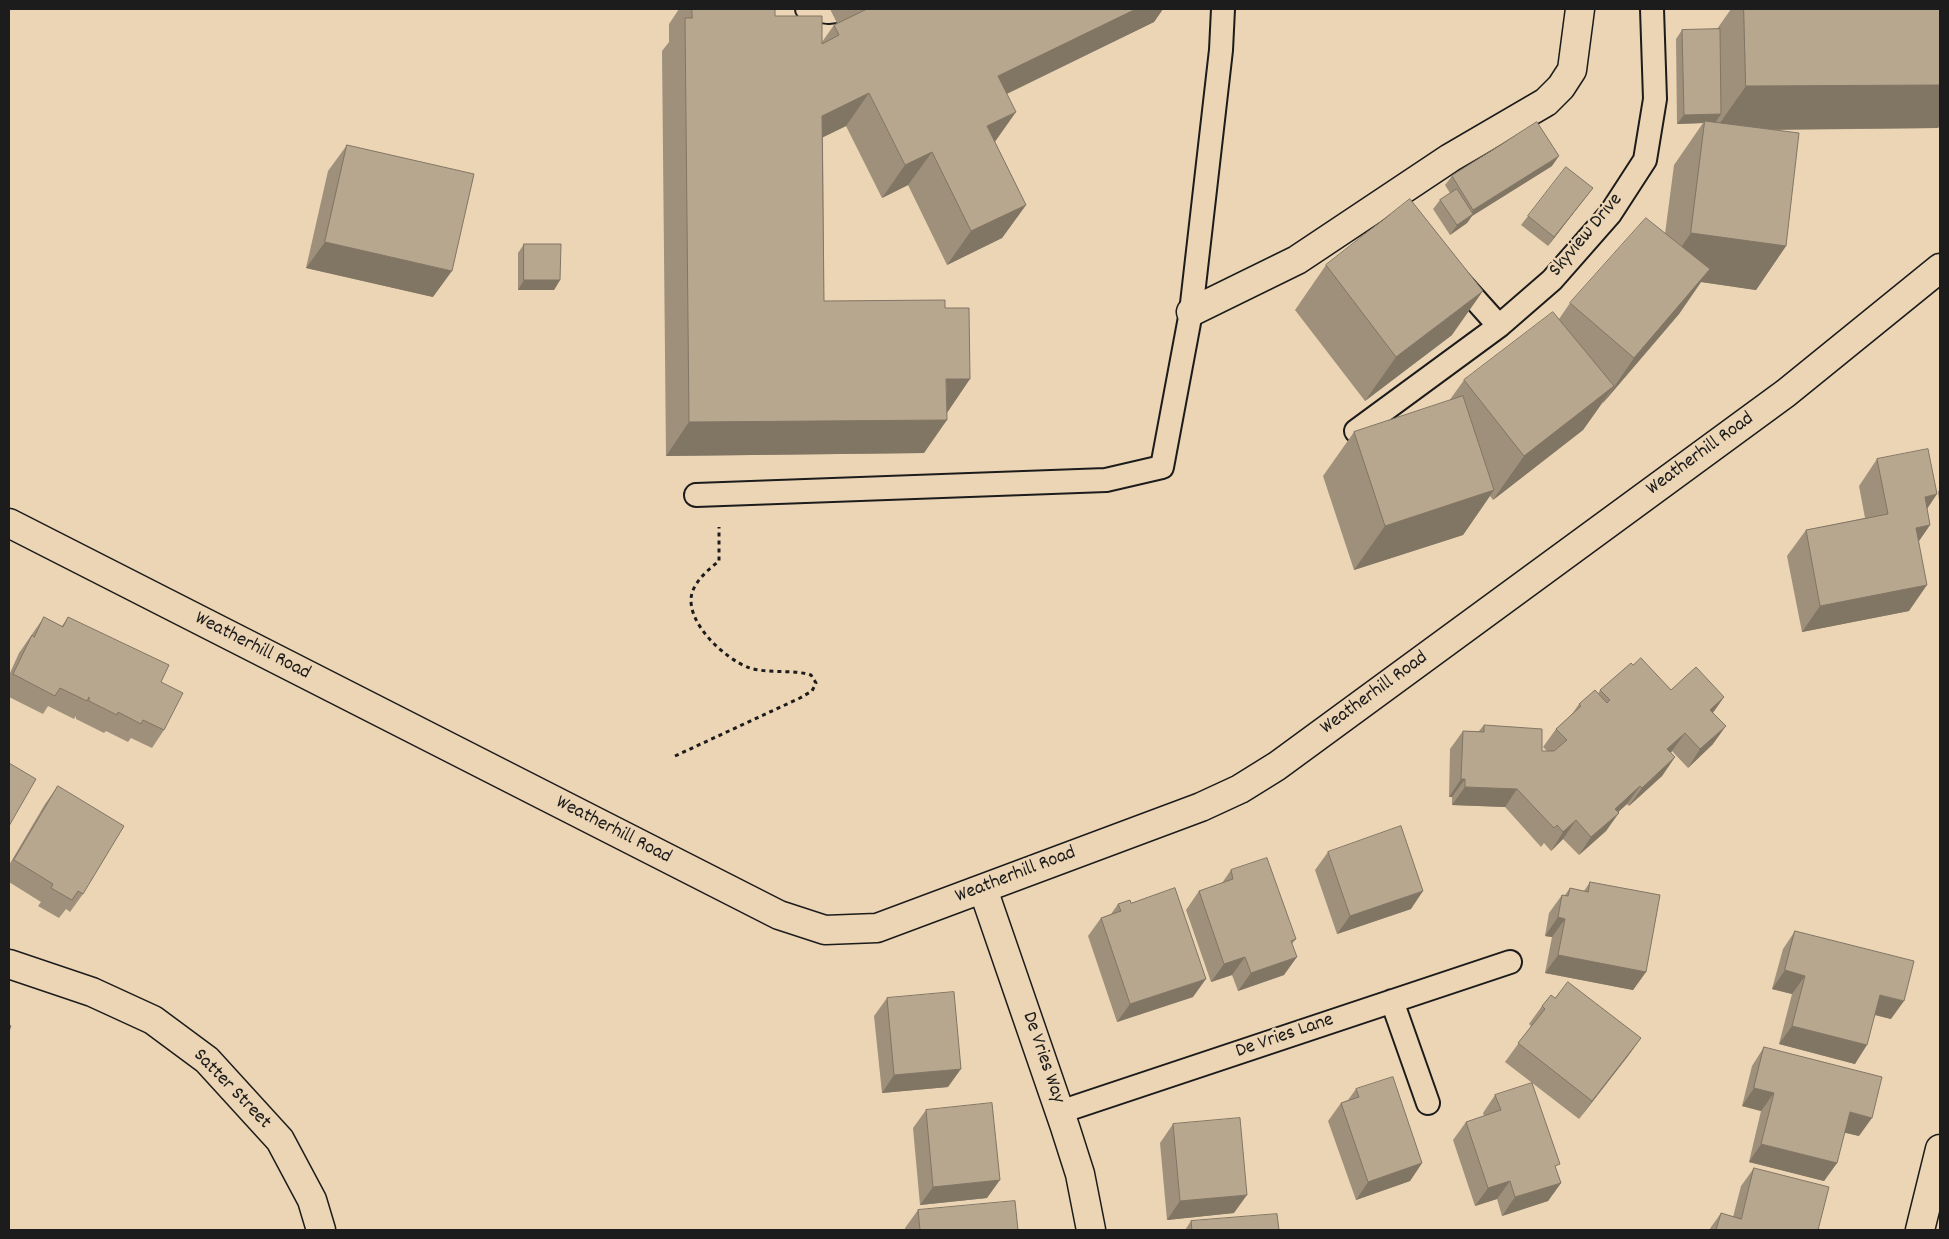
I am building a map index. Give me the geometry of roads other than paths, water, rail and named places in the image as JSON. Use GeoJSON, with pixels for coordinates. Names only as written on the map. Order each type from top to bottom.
{"type":"FeatureCollection","features":[{"type":"Feature","properties":{"kind":"street"},"geometry":{"type":"LineString","coordinates":[[1191,312],[1296,260],[1401,202],[1450,158],[1546,102],[1572,70],[1580,9]]}},
{"type":"Feature","properties":{"kind":"street","name":"Weatherhill Road"},"geometry":{"type":"LineString","coordinates":[[11,528],[779,915],[825,930],[877,928],[1201,807],[1240,789],[1277,766],[1786,393],[1940,268]]}},
{"type":"Feature","properties":{"kind":"street","name":"De Vries Way"},"geometry":{"type":"LineString","coordinates":[[983,889],[1080,1174],[1091,1230]]}},
{"type":"Feature","properties":{"kind":"street","name":"Satter Street"},"geometry":{"type":"LineString","coordinates":[[9,964],[92,992],[152,1020],[207,1060],[280,1140],[312,1200],[321,1230]]}},
{"type":"Feature","properties":{"kind":"street"},"geometry":{"type":"LineString","coordinates":[[1927,1226],[1940,1149]]}},
{"type":"Feature","properties":{"kind":"lane"},"geometry":{"type":"LineString","coordinates":[[807,9],[828,12],[852,9]]}},
{"type":"Feature","properties":{"kind":"lane"},"geometry":{"type":"LineString","coordinates":[[696,496],[1106,480],[1162,467],[1191,312],[1221,50],[1223,9]]}},
{"type":"Feature","properties":{"kind":"lane","name":"Skyview Drive"},"geometry":{"type":"LineString","coordinates":[[1356,431],[1499,326],[1552,280],[1610,214],[1645,160],[1655,99],[1652,9]]}},
{"type":"Feature","properties":{"kind":"lane"},"geometry":{"type":"LineString","coordinates":[[1441,259],[1476,302],[1499,326]]}},
{"type":"Feature","properties":{"kind":"lane","name":"De Vries Lane"},"geometry":{"type":"LineString","coordinates":[[1060,1112],[1510,962]]}},
{"type":"Feature","properties":{"kind":"lane"},"geometry":{"type":"LineString","coordinates":[[1392,1001],[1428,1103]]}}]}
